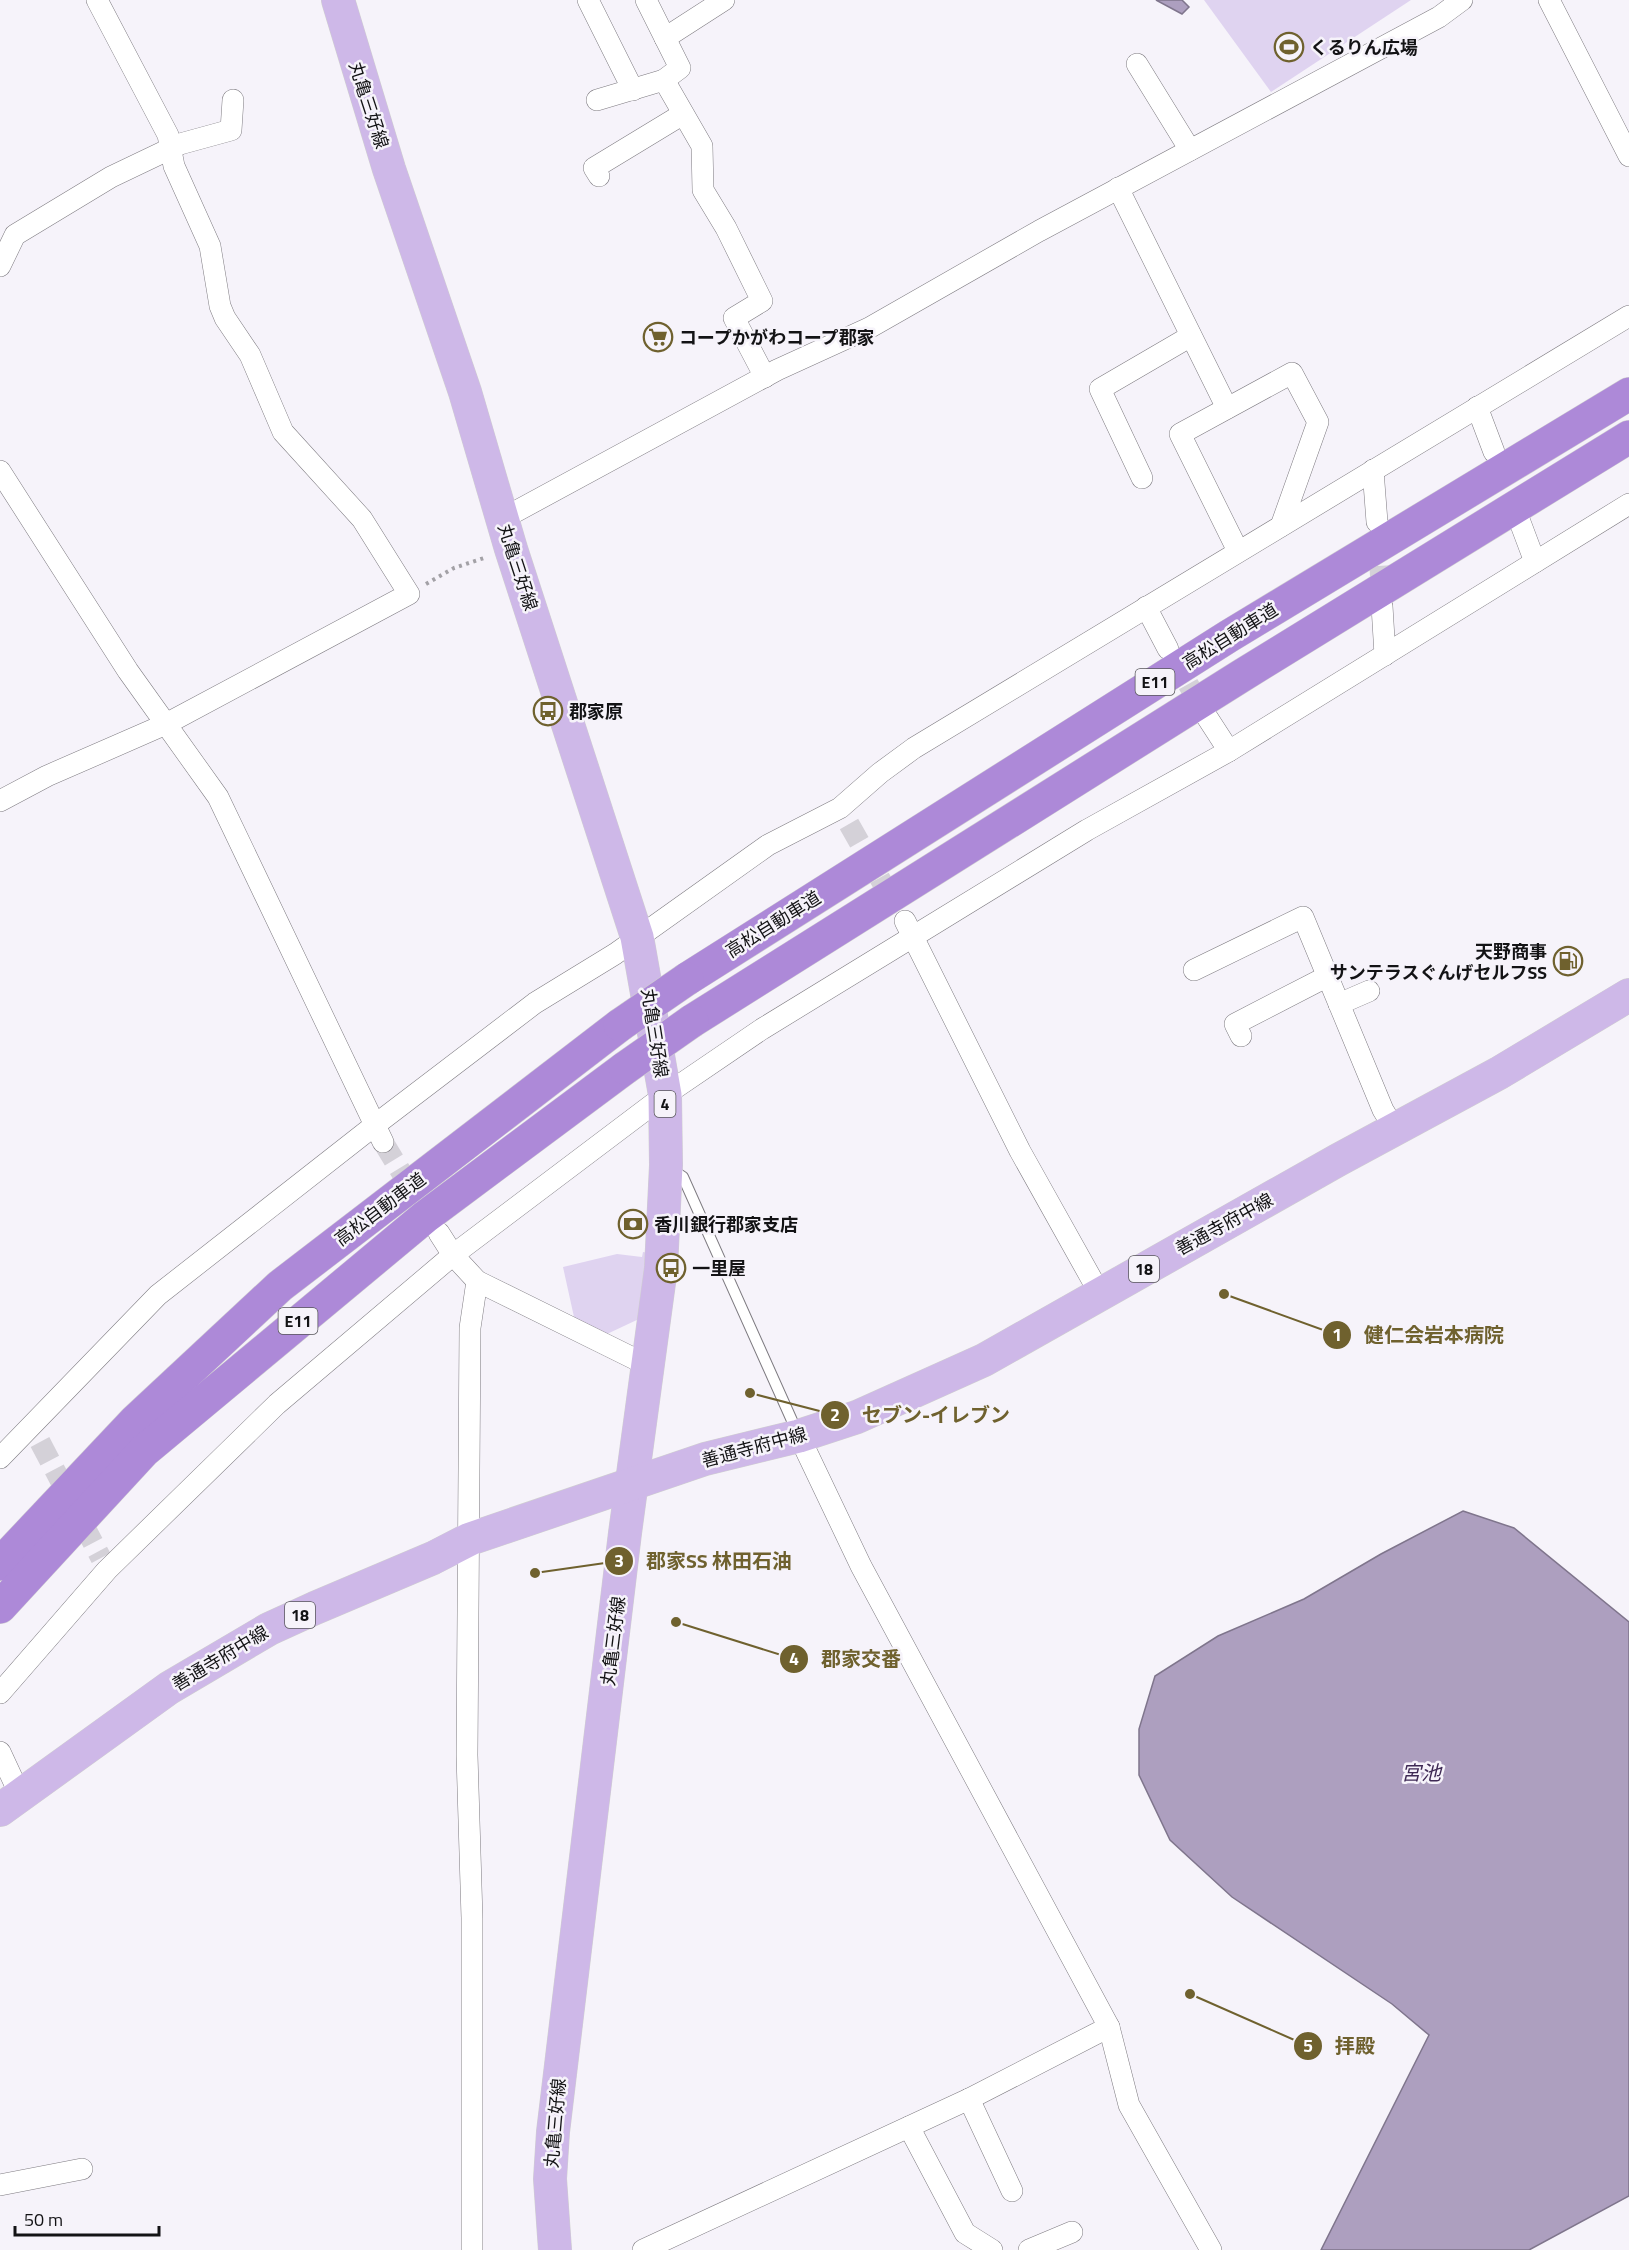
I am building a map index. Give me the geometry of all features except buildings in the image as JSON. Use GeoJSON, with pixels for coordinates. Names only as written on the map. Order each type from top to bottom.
{"type":"FeatureCollection","features":[{"type":"Feature","properties":{"kind":"highway","name":"高松自動車道"},"geometry":{"type":"LineString","coordinates":[[0,1564],[135,1421],[280,1286],[621,1025],[687,979],[1229,636],[1629,394]]}},
{"type":"Feature","properties":{"kind":"highway","name":"高松自動車道"},"geometry":{"type":"LineString","coordinates":[[0,1606],[144,1451],[425,1217],[625,1068],[692,1021],[1241,676],[1629,437]]}},
{"type":"Feature","properties":{"kind":"main road","name":"丸亀三好線"},"geometry":{"type":"LineString","coordinates":[[338,0],[389,169],[465,392],[506,534],[638,937],[665,1095],[666,1165],[661,1268],[632,1483],[554,2122],[550,2179],[555,2250]]}},
{"type":"Feature","properties":{"kind":"main road","name":"善通寺府中線"},"geometry":{"type":"LineString","coordinates":[[10,1803],[170,1688],[269,1629],[433,1558],[470,1539],[705,1459],[799,1436],[857,1417],[944,1380],[1396,1131],[1499,1073],[1629,995]]}},
{"type":"Feature","properties":{"kind":"street"},"geometry":{"type":"LineString","coordinates":[[0,801],[47,776],[166,724],[409,594],[362,519],[283,432],[250,355],[225,318],[220,306],[210,246],[174,166],[168,135],[97,0]]}},
{"type":"Feature","properties":{"kind":"street"},"geometry":{"type":"LineString","coordinates":[[588,0],[633,90]]}},
{"type":"Feature","properties":{"kind":"street"},"geometry":{"type":"LineString","coordinates":[[597,100],[664,80],[680,68],[646,0]]}},
{"type":"Feature","properties":{"kind":"street"},"geometry":{"type":"LineString","coordinates":[[665,38],[724,0]]}},
{"type":"Feature","properties":{"kind":"street"},"geometry":{"type":"LineString","coordinates":[[506,534],[765,377],[869,328],[1118,188],[1439,17],[1462,0]]}},
{"type":"Feature","properties":{"kind":"street"},"geometry":{"type":"LineString","coordinates":[[1549,0],[1629,156]]}},
{"type":"Feature","properties":{"kind":"street"},"geometry":{"type":"LineString","coordinates":[[1137,64],[1190,150]]}},
{"type":"Feature","properties":{"kind":"street"},"geometry":{"type":"LineString","coordinates":[[664,80],[702,146],[703,190],[726,228],[762,301],[734,318],[765,377]]}},
{"type":"Feature","properties":{"kind":"street"},"geometry":{"type":"LineString","coordinates":[[0,266],[15,235],[111,177],[171,148],[231,130],[233,100]]}},
{"type":"Feature","properties":{"kind":"street"},"geometry":{"type":"LineString","coordinates":[[599,176],[594,168],[683,114]]}},
{"type":"Feature","properties":{"kind":"street"},"geometry":{"type":"LineString","coordinates":[[1118,188],[1227,408]]}},
{"type":"Feature","properties":{"kind":"street"},"geometry":{"type":"LineString","coordinates":[[0,1458],[35,1435],[158,1295],[379,1133],[535,1003],[638,937],[768,845],[844,816],[880,773],[914,748],[1629,316]]}},
{"type":"Feature","properties":{"kind":"street"},"geometry":{"type":"LineString","coordinates":[[1142,478],[1100,389],[1191,336]]}},
{"type":"Feature","properties":{"kind":"street"},"geometry":{"type":"LineString","coordinates":[[1238,551],[1180,434],[1292,373],[1318,422],[1281,526]]}},
{"type":"Feature","properties":{"kind":"street"},"geometry":{"type":"LineString","coordinates":[[1477,407],[1494,452]]}},
{"type":"Feature","properties":{"kind":"street"},"geometry":{"type":"LineString","coordinates":[[1373,470],[1377,522]]}},
{"type":"Feature","properties":{"kind":"street"},"geometry":{"type":"LineString","coordinates":[[0,471],[128,671],[218,797],[379,1133]]}},
{"type":"Feature","properties":{"kind":"street"},"geometry":{"type":"LineString","coordinates":[[0,1693],[104,1564],[277,1404],[453,1255],[665,1095],[909,928],[1229,751],[1629,504]]}},
{"type":"Feature","properties":{"kind":"street"},"geometry":{"type":"LineString","coordinates":[[1520,522],[1535,562]]}},
{"type":"Feature","properties":{"kind":"street"},"geometry":{"type":"LineString","coordinates":[[1382,606],[1385,655]]}},
{"type":"Feature","properties":{"kind":"street"},"geometry":{"type":"LineString","coordinates":[[1146,607],[1168,649]]}},
{"type":"Feature","properties":{"kind":"street"},"geometry":{"type":"LineString","coordinates":[[1205,714],[1229,751]]}},
{"type":"Feature","properties":{"kind":"street"},"geometry":{"type":"LineString","coordinates":[[1194,970],[1303,917],[1383,1110],[1396,1131]]}},
{"type":"Feature","properties":{"kind":"street"},"geometry":{"type":"LineString","coordinates":[[909,928],[1020,1151],[1100,1294]]}},
{"type":"Feature","properties":{"kind":"street"},"geometry":{"type":"LineString","coordinates":[[1241,1036],[1235,1024],[1328,976]]}},
{"type":"Feature","properties":{"kind":"street"},"geometry":{"type":"LineString","coordinates":[[1340,1004],[1369,991]]}},
{"type":"Feature","properties":{"kind":"street"},"geometry":{"type":"LineString","coordinates":[[439,1233],[453,1255],[477,1281],[647,1365]]}},
{"type":"Feature","properties":{"kind":"street"},"geometry":{"type":"LineString","coordinates":[[472,2250],[472,1918],[467,1755],[470,1328],[477,1281]]}},
{"type":"Feature","properties":{"kind":"street"},"geometry":{"type":"LineString","coordinates":[[799,1436],[861,1566],[1109,2027],[1129,2105],[1211,2250]]}},
{"type":"Feature","properties":{"kind":"street"},"geometry":{"type":"LineString","coordinates":[[0,1752],[10,1803]]}},
{"type":"Feature","properties":{"kind":"street"},"geometry":{"type":"LineString","coordinates":[[643,2250],[969,2099],[1109,2027]]}},
{"type":"Feature","properties":{"kind":"street"},"geometry":{"type":"LineString","coordinates":[[969,2099],[1012,2191]]}},
{"type":"Feature","properties":{"kind":"street"},"geometry":{"type":"LineString","coordinates":[[909,2127],[965,2233],[992,2250]]}},
{"type":"Feature","properties":{"kind":"street"},"geometry":{"type":"LineString","coordinates":[[0,2185],[82,2169]]}},
{"type":"Feature","properties":{"kind":"street"},"geometry":{"type":"LineString","coordinates":[[1029,2250],[1071,2232]]}},
{"type":"Feature","properties":{"kind":"lane"},"geometry":{"type":"LineString","coordinates":[[666,1165],[683,1177],[799,1436]]}},
{"type":"Feature","properties":{"kind":"path"},"geometry":{"type":"LineString","coordinates":[[409,594],[506,534]]}},
{"type":"Feature","properties":{"kind":"shaded area","name":"くるりん広場"},"geometry":{"type":"Polygon","coordinates":[[[1204,0],[1411,0],[1271,92],[1204,0]]]}},
{"type":"Feature","properties":{"kind":"shaded area"},"geometry":{"type":"Polygon","coordinates":[[[643,1252],[649,1253],[641,1318],[607,1334],[574,1317],[563,1267],[617,1254],[642,1257],[643,1252]]]}},
{"type":"Feature","properties":{"kind":"water"},"geometry":{"type":"Polygon","coordinates":[[[1156,0],[1182,0],[1189,7],[1182,14],[1156,0]]]}},
{"type":"Feature","properties":{"kind":"water","name":"宮池"},"geometry":{"type":"Polygon","coordinates":[[[1463,1511],[1514,1528],[1629,1622],[1629,2196],[1529,2250],[1321,2250],[1429,2035],[1392,2004],[1232,1897],[1170,1840],[1139,1775],[1139,1729],[1155,1676],[1218,1636],[1304,1599],[1381,1554],[1463,1511]]]}},
{"type":"Feature","properties":{"kind":"tunnel"},"geometry":{"type":"LineString","coordinates":[[1378,535],[1382,600]]}},
{"type":"Feature","properties":{"kind":"tunnel"},"geometry":{"type":"LineString","coordinates":[[1173,657],[1205,714]]}},
{"type":"Feature","properties":{"kind":"tunnel"},"geometry":{"type":"LineString","coordinates":[[849,824],[896,907]]}},
{"type":"Feature","properties":{"kind":"tunnel"},"geometry":{"type":"LineString","coordinates":[[383,1142],[415,1195]]}},
{"type":"Feature","properties":{"kind":"tunnel"},"geometry":{"type":"LineString","coordinates":[[40,1442],[101,1558]]}},
{"type":"Feature","properties":{"kind":"place","name":"くるりん広場"},"geometry":{"type":"Point","coordinates":[1289,47]}},
{"type":"Feature","properties":{"kind":"place","name":"コープかがわコープ郡家"},"geometry":{"type":"Point","coordinates":[658,337]}},
{"type":"Feature","properties":{"kind":"place","name":"郡家原"},"geometry":{"type":"Point","coordinates":[548,711]}},
{"type":"Feature","properties":{"kind":"place","name":"天野商事 サンテラスぐんげセルフSS"},"geometry":{"type":"Point","coordinates":[1568,961]}},
{"type":"Feature","properties":{"kind":"place","name":"香川銀行郡家支店"},"geometry":{"type":"Point","coordinates":[633,1224]}},
{"type":"Feature","properties":{"kind":"place","name":"一里屋"},"geometry":{"type":"Point","coordinates":[671,1268]}},
{"type":"Feature","properties":{"kind":"place","name":"健仁会岩本病院"},"geometry":{"type":"Point","coordinates":[1224,1294]}},
{"type":"Feature","properties":{"kind":"place","name":"セブン-イレブン"},"geometry":{"type":"Point","coordinates":[750,1393]}},
{"type":"Feature","properties":{"kind":"place","name":"郡家SS 林田石油"},"geometry":{"type":"Point","coordinates":[535,1573]}},
{"type":"Feature","properties":{"kind":"place","name":"郡家交番"},"geometry":{"type":"Point","coordinates":[676,1622]}},
{"type":"Feature","properties":{"kind":"place","name":"拝殿"},"geometry":{"type":"Point","coordinates":[1190,1994]}}]}
